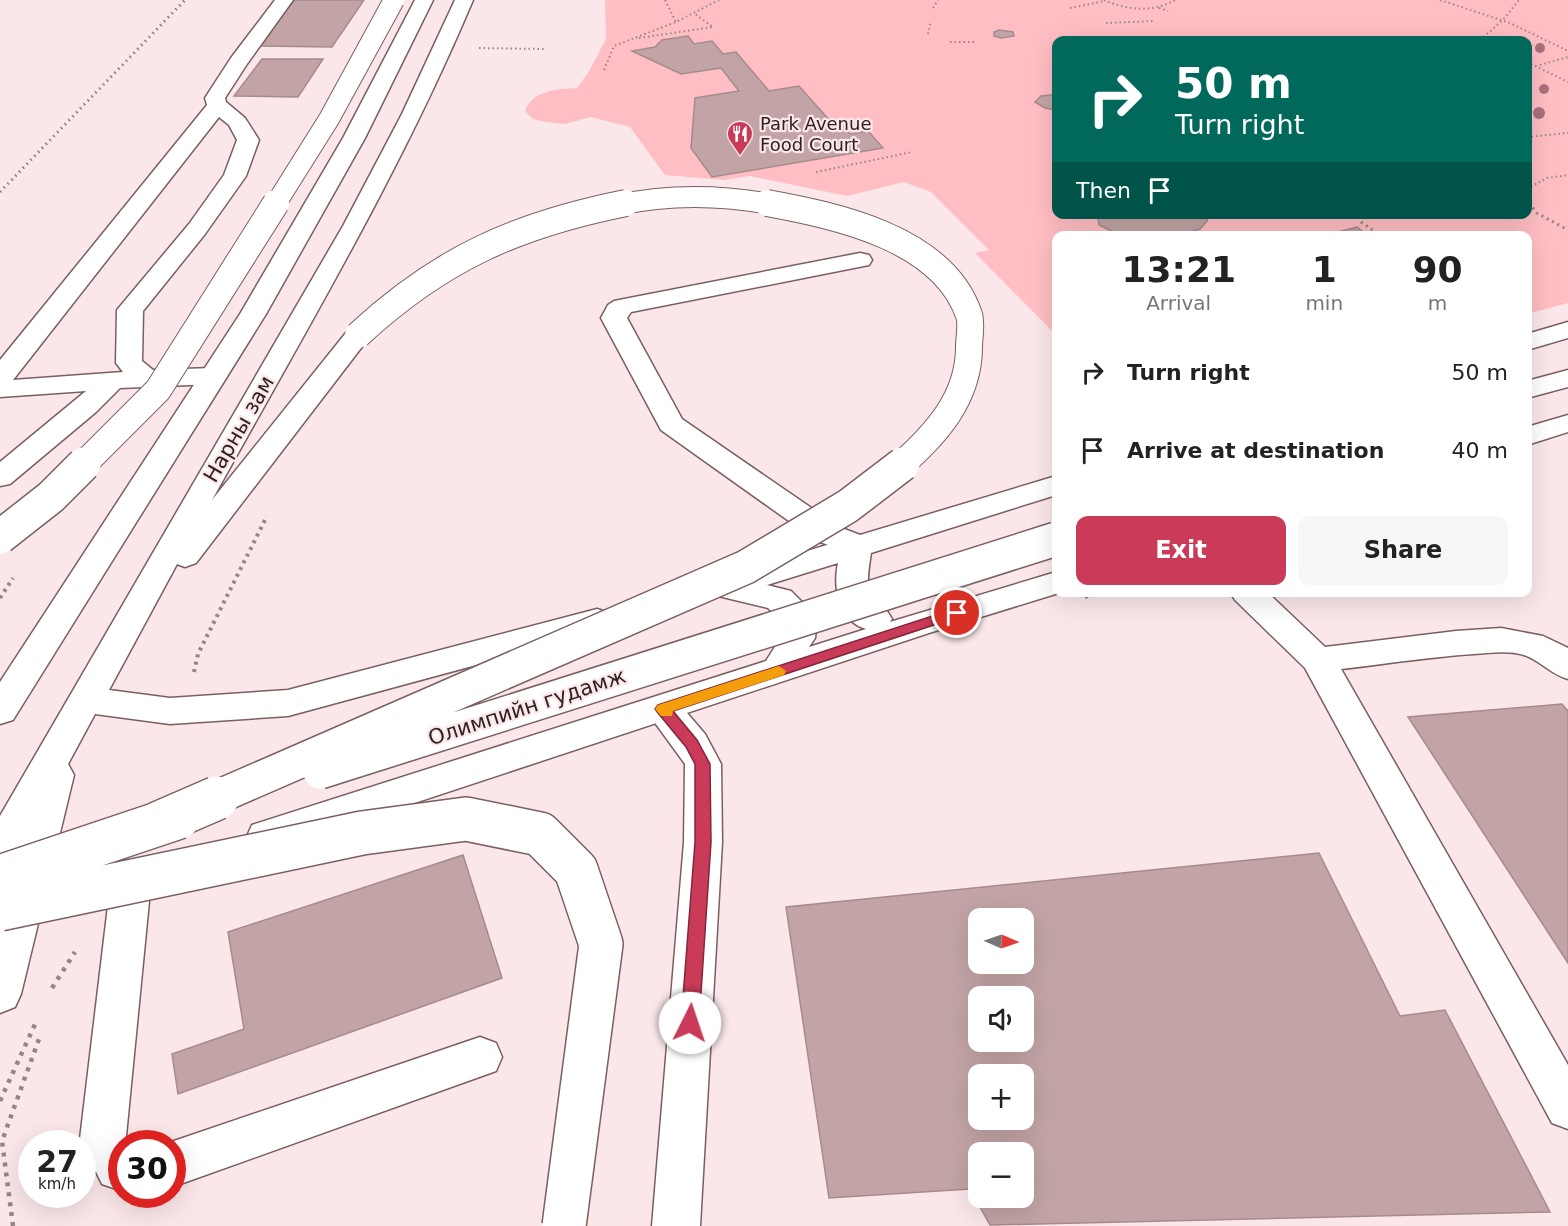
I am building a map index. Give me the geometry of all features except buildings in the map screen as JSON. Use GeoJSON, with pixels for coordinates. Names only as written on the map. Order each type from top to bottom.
{"type":"FeatureCollection","features":[{"type":"Feature","properties":{"kind":"main road"},"geometry":{"type":"LineString","coordinates":[[146,378],[129,363],[130,310],[197,229],[235,176],[248,140],[238,122],[217,105],[215,98],[238,62],[284,0]]}},
{"type":"Feature","properties":{"kind":"main road"},"geometry":{"type":"LineString","coordinates":[[0,537],[51,497],[158,390],[329,119],[394,0]]}},
{"type":"Feature","properties":{"kind":"main road"},"geometry":{"type":"LineString","coordinates":[[0,711],[253,314],[354,138],[424,0]]}},
{"type":"Feature","properties":{"kind":"main road","name":"Нарны зам"},"geometry":{"type":"LineString","coordinates":[[0,850],[66,738],[341,251],[399,139],[464,0]]}},
{"type":"Feature","properties":{"kind":"main road"},"geometry":{"type":"LineString","coordinates":[[0,378],[217,105]]}},
{"type":"Feature","properties":{"kind":"main road"},"geometry":{"type":"LineString","coordinates":[[120,640],[358,335],[385,307],[420,281],[498,240],[551,219],[610,206],[670,198],[711,198],[795,206],[848,219],[889,236],[924,258],[955,284],[968,314],[973,345],[963,386],[939,428],[889,475],[832,516],[747,567],[157,824]]}},
{"type":"Feature","properties":{"kind":"main road"},"geometry":{"type":"LineString","coordinates":[[856,545],[828,534],[671,424],[614,318],[617,310],[623,306],[860,260]]}},
{"type":"Feature","properties":{"kind":"main road"},"geometry":{"type":"LineString","coordinates":[[1532,341],[1568,330]]}},
{"type":"Feature","properties":{"kind":"main road"},"geometry":{"type":"LineString","coordinates":[[0,389],[113,380],[213,376]]}},
{"type":"Feature","properties":{"kind":"main road"},"geometry":{"type":"LineString","coordinates":[[1532,389],[1568,378]]}},
{"type":"Feature","properties":{"kind":"main road"},"geometry":{"type":"LineString","coordinates":[[0,477],[86,406],[113,380]]}},
{"type":"Feature","properties":{"kind":"main road"},"geometry":{"type":"LineString","coordinates":[[1532,434],[1568,423]]}},
{"type":"Feature","properties":{"kind":"main road"},"geometry":{"type":"LineString","coordinates":[[87,700],[170,711],[288,703],[726,587],[1052,486]]}},
{"type":"Feature","properties":{"kind":"main road","name":"Олимпийн гудамж"},"geometry":{"type":"LineString","coordinates":[[0,877],[157,824],[1052,540]]}},
{"type":"Feature","properties":{"kind":"main road"},"geometry":{"type":"LineString","coordinates":[[856,545],[851,577],[855,603],[870,619],[917,625]]}},
{"type":"Feature","properties":{"kind":"main road"},"geometry":{"type":"LineString","coordinates":[[6,919],[131,881],[917,625],[1052,584]]}},
{"type":"Feature","properties":{"kind":"main road"},"geometry":{"type":"LineString","coordinates":[[726,587],[779,599],[800,620],[798,638],[777,672]]}},
{"type":"Feature","properties":{"kind":"main road"},"geometry":{"type":"LineString","coordinates":[[1251,597],[1318,660],[1568,1108]]}},
{"type":"Feature","properties":{"kind":"main road"},"geometry":{"type":"LineString","coordinates":[[1318,660],[1456,643],[1501,640],[1531,644],[1560,659],[1568,667]]}},
{"type":"Feature","properties":{"kind":"main road"},"geometry":{"type":"LineString","coordinates":[[663,709],[686,736],[703,764],[703,842],[676,1226]]}},
{"type":"Feature","properties":{"kind":"main road"},"geometry":{"type":"LineString","coordinates":[[0,994],[6,919],[66,738]]}},
{"type":"Feature","properties":{"kind":"main road"},"geometry":{"type":"LineString","coordinates":[[6,919],[362,833],[466,819],[540,834],[576,870],[601,944],[564,1226]]}},
{"type":"Feature","properties":{"kind":"main road"},"geometry":{"type":"LineString","coordinates":[[108,1149],[103,1139],[131,881]]}},
{"type":"Feature","properties":{"kind":"main road"},"geometry":{"type":"LineString","coordinates":[[186,1159],[480,1057]]}},
{"type":"Feature","properties":{"kind":"path"},"geometry":{"type":"LineString","coordinates":[[665,0],[676,22]]}},
{"type":"Feature","properties":{"kind":"path"},"geometry":{"type":"LineString","coordinates":[[604,70],[614,46],[676,22],[719,0]]}},
{"type":"Feature","properties":{"kind":"path"},"geometry":{"type":"LineString","coordinates":[[933,8],[938,0]]}},
{"type":"Feature","properties":{"kind":"path"},"geometry":{"type":"LineString","coordinates":[[1070,8],[1105,0],[1134,8],[1159,7],[1175,0]]}},
{"type":"Feature","properties":{"kind":"path"},"geometry":{"type":"LineString","coordinates":[[1440,0],[1503,20],[1568,51]]}},
{"type":"Feature","properties":{"kind":"path"},"geometry":{"type":"LineString","coordinates":[[1485,36],[1503,20],[1519,0]]}},
{"type":"Feature","properties":{"kind":"path"},"geometry":{"type":"LineString","coordinates":[[1159,7],[1168,11]]}},
{"type":"Feature","properties":{"kind":"path"},"geometry":{"type":"LineString","coordinates":[[630,39],[712,27],[694,14]]}},
{"type":"Feature","properties":{"kind":"path"},"geometry":{"type":"LineString","coordinates":[[928,34],[931,21]]}},
{"type":"Feature","properties":{"kind":"path"},"geometry":{"type":"LineString","coordinates":[[1106,23],[1154,21]]}},
{"type":"Feature","properties":{"kind":"path"},"geometry":{"type":"LineString","coordinates":[[950,42],[977,42]]}},
{"type":"Feature","properties":{"kind":"path"},"geometry":{"type":"LineString","coordinates":[[469,47],[545,49]]}},
{"type":"Feature","properties":{"kind":"path"},"geometry":{"type":"LineString","coordinates":[[1539,66],[1568,57]]}},
{"type":"Feature","properties":{"kind":"path"},"geometry":{"type":"LineString","coordinates":[[1532,64],[1568,82]]}},
{"type":"Feature","properties":{"kind":"path"},"geometry":{"type":"LineString","coordinates":[[1532,137],[1568,133]]}},
{"type":"Feature","properties":{"kind":"path"},"geometry":{"type":"LineString","coordinates":[[810,174],[912,152]]}},
{"type":"Feature","properties":{"kind":"path"},"geometry":{"type":"LineString","coordinates":[[1532,186],[1547,178],[1568,175]]}},
{"type":"Feature","properties":{"kind":"path"},"geometry":{"type":"LineString","coordinates":[[1532,206],[1537,213],[1568,230]]}},
{"type":"Feature","properties":{"kind":"path"},"geometry":{"type":"LineString","coordinates":[[1361,222],[1374,231]]}},
{"type":"Feature","properties":{"kind":"path"},"geometry":{"type":"LineString","coordinates":[[13,1226],[2,1141],[39,1039]]}},
{"type":"Feature","properties":{"kind":"shaded area"},"geometry":{"type":"Polygon","coordinates":[[[605,0],[1568,0],[1568,303],[1532,313],[1532,231],[1052,231],[1052,331],[975,253],[989,250],[931,192],[904,182],[847,196],[750,176],[724,180],[665,175],[630,127],[591,117],[565,124],[546,122],[533,119],[525,111],[533,99],[546,92],[577,88],[588,73],[606,39],[605,0]]]}},
{"type":"Feature","properties":{"kind":"railway"},"geometry":{"type":"LineString","coordinates":[[0,192],[185,0]]}},
{"type":"Feature","properties":{"kind":"slow traffic"},"geometry":{"type":"LineString","coordinates":[[667,713],[663,709],[779,671]]}},
{"type":"Feature","properties":{"kind":"place","name":"Park Avenue Food Court"},"geometry":{"type":"Point","coordinates":[740,157]}},
{"type":"Feature","properties":{"kind":"route"},"geometry":{"type":"LineString","coordinates":[[690,1023],[703,842],[703,764],[692,744],[663,709],[957,613]]}}]}
